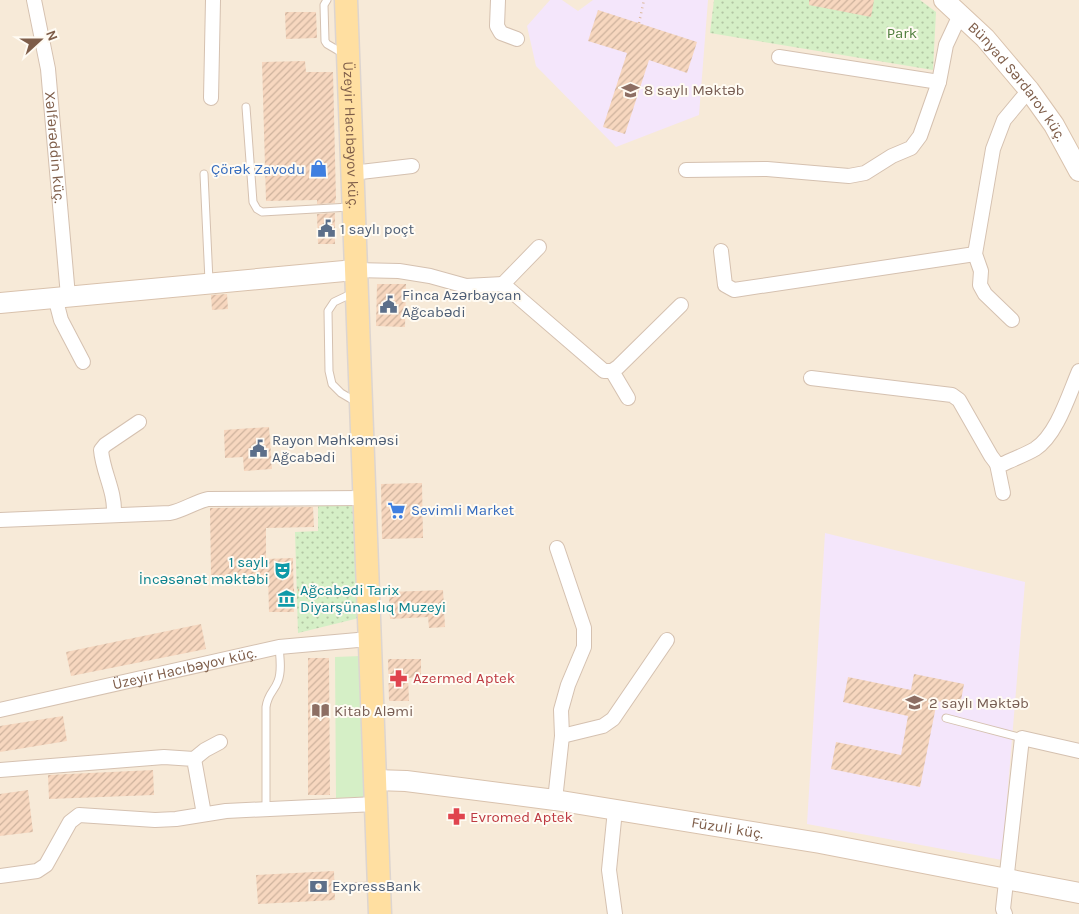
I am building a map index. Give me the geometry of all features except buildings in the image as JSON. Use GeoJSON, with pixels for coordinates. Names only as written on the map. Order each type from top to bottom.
{"type":"FeatureCollection","features":[{"type":"Feature","properties":{"kind":"main road","name":"Üzeyir Hacıbəyov küç."},"geometry":{"type":"LineString","coordinates":[[346,0],[380,914]]}},
{"type":"Feature","properties":{"kind":"street","name":"Xəlfərəddin küç."},"geometry":{"type":"LineString","coordinates":[[34,0],[48,69],[62,320],[83,362]]}},
{"type":"Feature","properties":{"kind":"street"},"geometry":{"type":"LineString","coordinates":[[212,98],[213,0]]}},
{"type":"Feature","properties":{"kind":"street"},"geometry":{"type":"LineString","coordinates":[[498,0],[497,26],[501,33],[518,38]]}},
{"type":"Feature","properties":{"kind":"street","name":"Bünyad Sərdarov küç."},"geometry":{"type":"LineString","coordinates":[[944,0],[985,38],[1029,90],[1054,125],[1079,171]]}},
{"type":"Feature","properties":{"kind":"street"},"geometry":{"type":"LineString","coordinates":[[686,170],[767,168],[849,176],[865,173],[892,156],[911,148],[920,136],[939,82],[946,45],[960,15]]}},
{"type":"Feature","properties":{"kind":"street"},"geometry":{"type":"LineString","coordinates":[[779,58],[939,82]]}},
{"type":"Feature","properties":{"kind":"street"},"geometry":{"type":"LineString","coordinates":[[1012,320],[985,294],[980,285],[981,271],[975,254],[993,149],[1004,120],[1029,90]]}},
{"type":"Feature","properties":{"kind":"street"},"geometry":{"type":"LineString","coordinates":[[352,173],[412,166]]}},
{"type":"Feature","properties":{"kind":"street"},"geometry":{"type":"LineString","coordinates":[[0,303],[209,284],[356,281],[399,270],[466,286],[503,284],[539,247]]}},
{"type":"Feature","properties":{"kind":"street"},"geometry":{"type":"LineString","coordinates":[[721,251],[725,285],[734,290],[975,254]]}},
{"type":"Feature","properties":{"kind":"street"},"geometry":{"type":"LineString","coordinates":[[503,284],[604,371],[612,371],[618,367],[681,305]]}},
{"type":"Feature","properties":{"kind":"street"},"geometry":{"type":"LineString","coordinates":[[612,371],[628,398]]}},
{"type":"Feature","properties":{"kind":"street"},"geometry":{"type":"LineString","coordinates":[[997,464],[1003,464],[1036,448],[1046,437],[1057,422],[1079,371]]}},
{"type":"Feature","properties":{"kind":"street"},"geometry":{"type":"LineString","coordinates":[[811,378],[952,396],[959,400],[997,464],[1003,493]]}},
{"type":"Feature","properties":{"kind":"street"},"geometry":{"type":"LineString","coordinates":[[114,514],[115,502],[113,492],[101,458],[101,450],[105,445],[139,422]]}},
{"type":"Feature","properties":{"kind":"street"},"geometry":{"type":"LineString","coordinates":[[0,520],[170,513],[181,510],[198,501],[208,499],[364,498]]}},
{"type":"Feature","properties":{"kind":"street"},"geometry":{"type":"LineString","coordinates":[[555,800],[562,736],[561,710],[568,685],[584,647],[584,628],[557,548]]}},
{"type":"Feature","properties":{"kind":"street","name":"Üzeyir Hacıbəyov küç."},"geometry":{"type":"LineString","coordinates":[[0,710],[279,647],[369,639]]}},
{"type":"Feature","properties":{"kind":"street"},"geometry":{"type":"LineString","coordinates":[[562,736],[602,726],[613,719],[667,640]]}},
{"type":"Feature","properties":{"kind":"street"},"geometry":{"type":"LineString","coordinates":[[1001,912],[1007,878],[1022,738],[1079,751]]}},
{"type":"Feature","properties":{"kind":"street"},"geometry":{"type":"LineString","coordinates":[[0,770],[164,758],[194,759],[220,742]]}},
{"type":"Feature","properties":{"kind":"street"},"geometry":{"type":"LineString","coordinates":[[194,759],[204,814]]}},
{"type":"Feature","properties":{"kind":"street","name":"Füzuli küç."},"geometry":{"type":"LineString","coordinates":[[375,780],[406,781],[555,800],[820,842],[1079,893]]}},
{"type":"Feature","properties":{"kind":"street"},"geometry":{"type":"LineString","coordinates":[[0,876],[37,871],[46,865],[70,822],[79,815],[155,820],[176,819],[226,811],[376,804]]}},
{"type":"Feature","properties":{"kind":"street"},"geometry":{"type":"LineString","coordinates":[[615,810],[609,870],[615,914]]}},
{"type":"Feature","properties":{"kind":"lane"},"geometry":{"type":"LineString","coordinates":[[327,0],[324,5],[327,44],[348,56]]}},
{"type":"Feature","properties":{"kind":"lane"},"geometry":{"type":"LineString","coordinates":[[246,107],[253,202],[257,209],[262,212],[353,207]]}},
{"type":"Feature","properties":{"kind":"lane"},"geometry":{"type":"LineString","coordinates":[[204,174],[209,284]]}},
{"type":"Feature","properties":{"kind":"lane"},"geometry":{"type":"LineString","coordinates":[[356,281],[334,302],[328,312],[332,384],[341,393],[360,404]]}},
{"type":"Feature","properties":{"kind":"lane"},"geometry":{"type":"LineString","coordinates":[[266,809],[266,707],[268,696],[278,681],[280,671],[279,647]]}},
{"type":"Feature","properties":{"kind":"lane"},"geometry":{"type":"LineString","coordinates":[[946,718],[1022,738]]}},
{"type":"Feature","properties":{"kind":"lane"},"geometry":{"type":"LineString","coordinates":[[340,887],[378,886]]}},
{"type":"Feature","properties":{"kind":"path"},"geometry":{"type":"LineString","coordinates":[[639,23],[644,0]]}},
{"type":"Feature","properties":{"kind":"path"},"geometry":{"type":"LineString","coordinates":[[293,590],[368,590]]}},
{"type":"Feature","properties":{"kind":"shaded area"},"geometry":{"type":"Polygon","coordinates":[[[0,0],[1079,0],[1079,914],[0,914],[0,0]]]}},
{"type":"Feature","properties":{"kind":"shaded area","name":"8 saylı Məktəb"},"geometry":{"type":"Polygon","coordinates":[[[550,0],[562,0],[578,11],[593,0],[708,0],[699,115],[616,147],[536,66],[527,26],[550,0]]]}},
{"type":"Feature","properties":{"kind":"shaded area","name":"2 saylı Məktəb"},"geometry":{"type":"Polygon","coordinates":[[[825,533],[1025,582],[1002,860],[807,824],[825,533]]]}},
{"type":"Feature","properties":{"kind":"green space","name":"Park"},"geometry":{"type":"Polygon","coordinates":[[[714,0],[920,0],[936,12],[933,70],[710,33],[714,0]]]}},
{"type":"Feature","properties":{"kind":"green space"},"geometry":{"type":"Polygon","coordinates":[[[318,502],[352,502],[359,618],[298,633],[295,532],[318,531],[318,502]]]}},
{"type":"Feature","properties":{"kind":"green space"},"geometry":{"type":"Polygon","coordinates":[[[361,656],[366,797],[336,798],[335,657],[361,656]]]}},
{"type":"Feature","properties":{"kind":"place","name":"8 saylı Məktəb"},"geometry":{"type":"Point","coordinates":[630,90]}},
{"type":"Feature","properties":{"kind":"place","name":"Çörək Zavodu"},"geometry":{"type":"Point","coordinates":[319,169]}},
{"type":"Feature","properties":{"kind":"place","name":"1 saylı poçt"},"geometry":{"type":"Point","coordinates":[326,229]}},
{"type":"Feature","properties":{"kind":"place","name":"Finca Azərbaycan Ağcabədi"},"geometry":{"type":"Point","coordinates":[388,304]}},
{"type":"Feature","properties":{"kind":"place","name":"Rayon Məhkəməsi Ağcabədi"},"geometry":{"type":"Point","coordinates":[258,449]}},
{"type":"Feature","properties":{"kind":"place","name":"Sevimli Market"},"geometry":{"type":"Point","coordinates":[397,510]}},
{"type":"Feature","properties":{"kind":"place","name":"1 saylı İncəsənət məktəbi"},"geometry":{"type":"Point","coordinates":[283,571]}},
{"type":"Feature","properties":{"kind":"place","name":"Ağcabədi Tarix Diyarşünaslıq Muzeyi"},"geometry":{"type":"Point","coordinates":[286,599]}},
{"type":"Feature","properties":{"kind":"place","name":"Azermed Aptek"},"geometry":{"type":"Point","coordinates":[399,678]}},
{"type":"Feature","properties":{"kind":"place","name":"2 saylı Məktəb"},"geometry":{"type":"Point","coordinates":[915,703]}},
{"type":"Feature","properties":{"kind":"place","name":"Kitab Aləmi"},"geometry":{"type":"Point","coordinates":[320,711]}},
{"type":"Feature","properties":{"kind":"place","name":"Evromed Aptek"},"geometry":{"type":"Point","coordinates":[456,817]}},
{"type":"Feature","properties":{"kind":"place","name":"ExpressBank"},"geometry":{"type":"Point","coordinates":[318,886]}}]}
